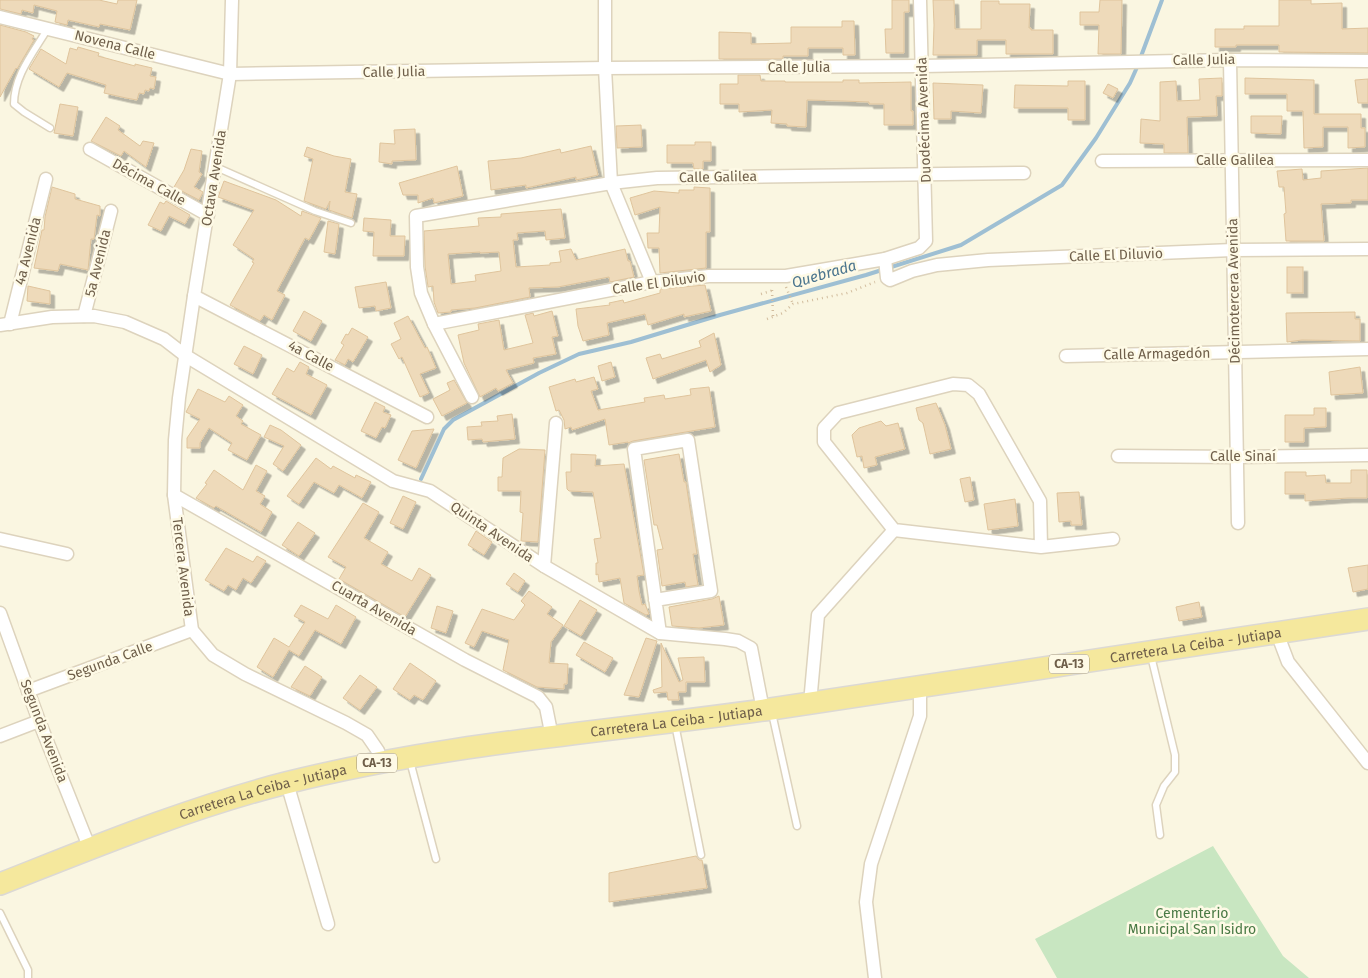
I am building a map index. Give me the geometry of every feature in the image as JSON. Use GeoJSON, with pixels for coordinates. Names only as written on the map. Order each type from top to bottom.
{"type":"FeatureCollection","features":[{"type":"Feature","properties":{"kind":"main road","name":"Carretera La Ceiba - Jutiapa"},"geometry":{"type":"LineString","coordinates":[[0,884],[225,800],[287,783],[382,762],[552,737],[767,710],[1368,619]]}},
{"type":"Feature","properties":{"kind":"street","name":"Octava Avenida"},"geometry":{"type":"LineString","coordinates":[[186,356],[230,74],[232,0]]}},
{"type":"Feature","properties":{"kind":"street"},"geometry":{"type":"LineString","coordinates":[[605,0],[605,68],[611,183],[652,282]]}},
{"type":"Feature","properties":{"kind":"street","name":"Duodécima Avenida"},"geometry":{"type":"LineString","coordinates":[[920,0],[926,174],[926,241]]}},
{"type":"Feature","properties":{"kind":"street","name":"Novena Calle"},"geometry":{"type":"LineString","coordinates":[[0,17],[230,74]]}},
{"type":"Feature","properties":{"kind":"street","name":"Calle Julia"},"geometry":{"type":"LineString","coordinates":[[230,74],[605,68],[922,66],[1230,60],[1368,61]]}},
{"type":"Feature","properties":{"kind":"street","name":"Décimotercera Avenida"},"geometry":{"type":"LineString","coordinates":[[1230,60],[1238,523]]}},
{"type":"Feature","properties":{"kind":"street","name":"Décima Calle"},"geometry":{"type":"LineString","coordinates":[[90,149],[208,215]]}},
{"type":"Feature","properties":{"kind":"street","name":"Calle Galilea"},"geometry":{"type":"LineString","coordinates":[[1102,161],[1368,160]]}},
{"type":"Feature","properties":{"kind":"street","name":"Calle Galilea"},"geometry":{"type":"LineString","coordinates":[[434,324],[421,293],[417,267],[416,216],[611,183],[657,178],[1024,173]]}},
{"type":"Feature","properties":{"kind":"street","name":"4a Avenida"},"geometry":{"type":"LineString","coordinates":[[5,324],[46,179]]}},
{"type":"Feature","properties":{"kind":"street","name":"5a Avenida"},"geometry":{"type":"LineString","coordinates":[[84,316],[111,210]]}},
{"type":"Feature","properties":{"kind":"street","name":"Calle El Diluvio"},"geometry":{"type":"LineString","coordinates":[[434,324],[652,282],[709,276],[786,276],[885,262],[919,248],[926,241]]}},
{"type":"Feature","properties":{"kind":"street","name":"Calle El Diluvio"},"geometry":{"type":"LineString","coordinates":[[887,278],[890,280],[912,271],[937,265],[988,260],[1233,250],[1368,249]]}},
{"type":"Feature","properties":{"kind":"street"},"geometry":{"type":"LineString","coordinates":[[885,262],[887,278]]}},
{"type":"Feature","properties":{"kind":"street","name":"4a Calle"},"geometry":{"type":"LineString","coordinates":[[194,296],[427,417]]}},
{"type":"Feature","properties":{"kind":"street"},"geometry":{"type":"LineString","coordinates":[[5,324],[52,317],[94,316],[125,322],[164,339],[186,356]]}},
{"type":"Feature","properties":{"kind":"street"},"geometry":{"type":"LineString","coordinates":[[434,324],[472,397]]}},
{"type":"Feature","properties":{"kind":"street","name":"Calle Armagedón"},"geometry":{"type":"LineString","coordinates":[[1066,356],[1368,349]]}},
{"type":"Feature","properties":{"kind":"street","name":"Tercera Avenida"},"geometry":{"type":"LineString","coordinates":[[186,356],[179,398],[174,494],[192,630],[213,655],[221,660],[367,735],[378,751],[382,762]]}},
{"type":"Feature","properties":{"kind":"street","name":"Quinta Avenida"},"geometry":{"type":"LineString","coordinates":[[186,356],[393,480],[430,491],[544,566],[660,633],[738,641],[751,648],[767,710]]}},
{"type":"Feature","properties":{"kind":"street"},"geometry":{"type":"LineString","coordinates":[[1041,548],[1040,501],[979,394],[968,385],[953,384],[838,413],[824,428],[824,442],[894,530],[1041,548],[1113,539]]}},
{"type":"Feature","properties":{"kind":"street"},"geometry":{"type":"LineString","coordinates":[[544,566],[556,423]]}},
{"type":"Feature","properties":{"kind":"street"},"geometry":{"type":"LineString","coordinates":[[655,600],[711,591],[688,440],[634,449],[655,600],[660,633]]}},
{"type":"Feature","properties":{"kind":"street","name":"Calle Sinaí"},"geometry":{"type":"LineString","coordinates":[[1118,456],[1368,455]]}},
{"type":"Feature","properties":{"kind":"street","name":"Cuarta Avenida"},"geometry":{"type":"LineString","coordinates":[[174,494],[465,660],[538,697],[546,707],[552,737]]}},
{"type":"Feature","properties":{"kind":"street"},"geometry":{"type":"LineString","coordinates":[[810,702],[818,615],[894,530]]}},
{"type":"Feature","properties":{"kind":"street"},"geometry":{"type":"LineString","coordinates":[[0,539],[67,554]]}},
{"type":"Feature","properties":{"kind":"street","name":"Segunda Avenida"},"geometry":{"type":"LineString","coordinates":[[0,615],[39,722],[90,849]]}},
{"type":"Feature","properties":{"kind":"street","name":"Segunda Calle"},"geometry":{"type":"LineString","coordinates":[[28,691],[192,630]]}},
{"type":"Feature","properties":{"kind":"street"},"geometry":{"type":"LineString","coordinates":[[1277,633],[1288,662],[1368,763]]}},
{"type":"Feature","properties":{"kind":"street"},"geometry":{"type":"LineString","coordinates":[[875,978],[866,902],[871,864],[920,716],[920,687]]}},
{"type":"Feature","properties":{"kind":"street"},"geometry":{"type":"LineString","coordinates":[[0,736],[39,722]]}},
{"type":"Feature","properties":{"kind":"street"},"geometry":{"type":"LineString","coordinates":[[287,783],[328,924]]}},
{"type":"Feature","properties":{"kind":"lane"},"geometry":{"type":"LineString","coordinates":[[48,28],[19,76],[14,92],[14,104],[50,128]]}},
{"type":"Feature","properties":{"kind":"lane"},"geometry":{"type":"LineString","coordinates":[[216,167],[315,211],[351,223]]}},
{"type":"Feature","properties":{"kind":"lane"},"geometry":{"type":"LineString","coordinates":[[1150,652],[1175,755],[1175,772],[1164,786],[1156,805],[1160,835]]}},
{"type":"Feature","properties":{"kind":"lane"},"geometry":{"type":"LineString","coordinates":[[767,710],[797,826]]}},
{"type":"Feature","properties":{"kind":"lane"},"geometry":{"type":"LineString","coordinates":[[674,723],[701,855]]}},
{"type":"Feature","properties":{"kind":"lane"},"geometry":{"type":"LineString","coordinates":[[409,758],[436,859]]}},
{"type":"Feature","properties":{"kind":"lane"},"geometry":{"type":"LineString","coordinates":[[0,913],[28,970],[28,978]]}},
{"type":"Feature","properties":{"kind":"path"},"geometry":{"type":"LineString","coordinates":[[767,319],[783,313],[792,302],[847,292],[887,278]]}},
{"type":"Feature","properties":{"kind":"path"},"geometry":{"type":"LineString","coordinates":[[772,290],[773,316]]}},
{"type":"Feature","properties":{"kind":"path"},"geometry":{"type":"LineString","coordinates":[[788,294],[792,302]]}},
{"type":"Feature","properties":{"kind":"green space","name":"Cementerio Municipal San Isidro"},"geometry":{"type":"Polygon","coordinates":[[[1213,846],[1283,956],[1309,978],[1057,978],[1035,939],[1213,846]]]}},
{"type":"Feature","properties":{"kind":"building"},"geometry":{"type":"Polygon","coordinates":[[[0,0],[99,0],[117,4],[118,0],[137,0],[130,30],[100,24],[99,27],[68,20],[67,25],[55,22],[57,11],[34,5],[33,13],[22,10],[21,14],[0,9],[0,0]]]}},
{"type":"Feature","properties":{"kind":"building"},"geometry":{"type":"Polygon","coordinates":[[[892,0],[909,0],[909,12],[904,12],[904,53],[886,53],[885,29],[892,29],[892,0]]]}},
{"type":"Feature","properties":{"kind":"building"},"geometry":{"type":"Polygon","coordinates":[[[933,0],[954,0],[955,29],[981,29],[981,1],[999,1],[999,4],[1030,4],[1029,28],[1031,30],[1053,30],[1053,54],[1006,54],[1006,40],[977,40],[977,55],[933,55],[933,0]]]}},
{"type":"Feature","properties":{"kind":"building"},"geometry":{"type":"Polygon","coordinates":[[[1100,0],[1122,0],[1121,54],[1098,54],[1099,25],[1080,25],[1080,12],[1099,12],[1100,0]]]}},
{"type":"Feature","properties":{"kind":"building"},"geometry":{"type":"Polygon","coordinates":[[[1279,0],[1311,0],[1311,4],[1342,3],[1342,29],[1368,28],[1368,53],[1279,52],[1279,45],[1215,47],[1215,29],[1244,29],[1244,26],[1279,26],[1279,0]]]}},
{"type":"Feature","properties":{"kind":"building"},"geometry":{"type":"Polygon","coordinates":[[[842,21],[854,21],[855,55],[843,55],[843,48],[808,48],[808,56],[783,56],[783,59],[719,59],[719,32],[751,33],[751,44],[791,43],[791,27],[842,27],[842,21]]]}},
{"type":"Feature","properties":{"kind":"building"},"geometry":{"type":"Polygon","coordinates":[[[0,25],[26,32],[34,36],[32,39],[34,40],[0,97],[0,25]]]}},
{"type":"Feature","properties":{"kind":"building"},"geometry":{"type":"Polygon","coordinates":[[[78,47],[99,53],[98,56],[135,66],[135,64],[152,68],[150,76],[156,77],[154,89],[145,90],[144,94],[139,93],[137,100],[104,93],[106,85],[67,73],[59,87],[29,69],[41,49],[66,64],[70,48],[77,50],[78,47]]]}},
{"type":"Feature","properties":{"kind":"building"},"geometry":{"type":"Polygon","coordinates":[[[738,75],[760,75],[761,81],[785,82],[843,82],[843,80],[859,80],[859,83],[911,82],[913,125],[884,125],[884,104],[807,100],[806,127],[771,123],[772,110],[739,112],[739,104],[720,104],[720,84],[738,84],[738,75]]]}},
{"type":"Feature","properties":{"kind":"building"},"geometry":{"type":"Polygon","coordinates":[[[1222,78],[1222,96],[1216,96],[1217,116],[1187,117],[1188,153],[1164,153],[1164,144],[1140,143],[1141,119],[1160,121],[1160,82],[1176,81],[1177,101],[1200,100],[1199,79],[1222,78]]]}},
{"type":"Feature","properties":{"kind":"building"},"geometry":{"type":"Polygon","coordinates":[[[1245,78],[1314,80],[1314,114],[1361,114],[1361,128],[1365,128],[1365,147],[1348,148],[1348,127],[1323,127],[1323,147],[1304,148],[1303,111],[1287,111],[1287,94],[1245,94],[1245,78]]]}},
{"type":"Feature","properties":{"kind":"building"},"geometry":{"type":"Polygon","coordinates":[[[1368,79],[1368,103],[1358,103],[1355,80],[1368,79]]]}},
{"type":"Feature","properties":{"kind":"building"},"geometry":{"type":"Polygon","coordinates":[[[1068,81],[1085,81],[1085,120],[1068,120],[1068,108],[1014,108],[1015,85],[1068,86],[1068,81]]]}},
{"type":"Feature","properties":{"kind":"building"},"geometry":{"type":"Polygon","coordinates":[[[933,83],[983,85],[981,113],[951,111],[951,119],[934,119],[933,83]]]}},
{"type":"Feature","properties":{"kind":"building"},"geometry":{"type":"Polygon","coordinates":[[[1108,84],[1118,89],[1113,98],[1103,93],[1108,84]]]}},
{"type":"Feature","properties":{"kind":"building"},"geometry":{"type":"Polygon","coordinates":[[[60,104],[78,107],[73,136],[54,133],[60,104]]]}},
{"type":"Feature","properties":{"kind":"building"},"geometry":{"type":"Polygon","coordinates":[[[1251,116],[1282,116],[1281,134],[1251,133],[1251,116]]]}},
{"type":"Feature","properties":{"kind":"building"},"geometry":{"type":"Polygon","coordinates":[[[106,117],[120,126],[118,130],[140,146],[143,141],[154,143],[146,167],[124,151],[121,156],[91,141],[106,117]]]}},
{"type":"Feature","properties":{"kind":"building"},"geometry":{"type":"Polygon","coordinates":[[[641,125],[642,147],[617,148],[616,126],[641,125]]]}},
{"type":"Feature","properties":{"kind":"building"},"geometry":{"type":"Polygon","coordinates":[[[415,129],[416,160],[392,161],[392,164],[379,162],[380,143],[395,144],[394,130],[415,129]]]}},
{"type":"Feature","properties":{"kind":"building"},"geometry":{"type":"Polygon","coordinates":[[[695,142],[711,142],[711,161],[703,161],[703,169],[694,169],[693,163],[667,163],[667,145],[695,145],[695,142]]]}},
{"type":"Feature","properties":{"kind":"building"},"geometry":{"type":"Polygon","coordinates":[[[591,146],[598,175],[576,180],[576,177],[526,188],[526,185],[491,190],[488,161],[521,158],[560,149],[561,153],[591,146]]]}},
{"type":"Feature","properties":{"kind":"building"},"geometry":{"type":"Polygon","coordinates":[[[307,147],[334,156],[351,159],[345,192],[357,194],[352,218],[329,210],[330,201],[326,209],[304,201],[313,159],[304,156],[307,147]]]}},
{"type":"Feature","properties":{"kind":"building"},"geometry":{"type":"Polygon","coordinates":[[[191,149],[202,151],[199,172],[202,174],[194,187],[203,192],[199,200],[174,187],[184,170],[191,149]]]}},
{"type":"Feature","properties":{"kind":"building"},"geometry":{"type":"Polygon","coordinates":[[[457,166],[463,196],[434,203],[433,198],[418,203],[418,195],[403,195],[399,183],[457,166]]]}},
{"type":"Feature","properties":{"kind":"building"},"geometry":{"type":"Polygon","coordinates":[[[1368,168],[1368,200],[1351,200],[1351,203],[1321,204],[1324,241],[1286,241],[1284,187],[1279,187],[1277,171],[1302,169],[1303,180],[1321,178],[1321,171],[1368,168]]]}},
{"type":"Feature","properties":{"kind":"building"},"geometry":{"type":"Polygon","coordinates":[[[224,181],[276,200],[301,216],[302,211],[321,218],[309,240],[305,238],[277,291],[285,295],[272,320],[264,315],[260,321],[230,305],[254,263],[252,262],[254,259],[233,245],[254,210],[218,197],[224,181]]]}},
{"type":"Feature","properties":{"kind":"building"},"geometry":{"type":"Polygon","coordinates":[[[52,187],[75,194],[75,199],[100,206],[100,216],[97,215],[94,239],[91,239],[88,270],[60,264],[58,271],[34,268],[42,230],[44,230],[52,187]]]}},
{"type":"Feature","properties":{"kind":"building"},"geometry":{"type":"Polygon","coordinates":[[[694,187],[710,188],[710,232],[706,232],[706,268],[660,273],[659,248],[648,248],[647,233],[659,233],[660,207],[635,215],[630,198],[654,191],[679,193],[679,190],[694,190],[694,187]]]}},
{"type":"Feature","properties":{"kind":"building"},"geometry":{"type":"Polygon","coordinates":[[[166,201],[190,215],[185,224],[169,216],[161,231],[148,225],[160,202],[164,204],[166,201]]]}},
{"type":"Feature","properties":{"kind":"building"},"geometry":{"type":"Polygon","coordinates":[[[561,209],[565,238],[546,240],[545,231],[517,233],[518,240],[513,240],[516,267],[550,265],[550,263],[561,262],[559,251],[571,249],[576,260],[625,249],[634,277],[610,282],[609,277],[558,287],[529,288],[530,297],[438,313],[434,302],[433,286],[428,287],[424,231],[479,226],[478,218],[501,217],[501,214],[561,209]],[[499,252],[448,254],[451,284],[476,281],[475,275],[501,271],[499,252]]]}},
{"type":"Feature","properties":{"kind":"building"},"geometry":{"type":"Polygon","coordinates":[[[364,218],[391,220],[390,236],[405,236],[404,256],[373,256],[374,232],[363,231],[364,218]]]}},
{"type":"Feature","properties":{"kind":"building"},"geometry":{"type":"Polygon","coordinates":[[[328,221],[339,224],[335,254],[324,252],[328,221]]]}},
{"type":"Feature","properties":{"kind":"building"},"geometry":{"type":"Polygon","coordinates":[[[1287,267],[1303,267],[1303,293],[1287,293],[1287,267]]]}},
{"type":"Feature","properties":{"kind":"building"},"geometry":{"type":"Polygon","coordinates":[[[386,282],[391,308],[376,311],[375,306],[359,308],[355,287],[386,282]]]}},
{"type":"Feature","properties":{"kind":"building"},"geometry":{"type":"Polygon","coordinates":[[[705,285],[711,311],[684,317],[684,314],[648,325],[645,314],[607,323],[609,335],[583,341],[578,326],[576,309],[610,305],[609,303],[623,300],[624,303],[660,293],[660,289],[705,285]]]}},
{"type":"Feature","properties":{"kind":"building"},"geometry":{"type":"Polygon","coordinates":[[[28,286],[50,291],[50,304],[27,301],[28,286]]]}},
{"type":"Feature","properties":{"kind":"building"},"geometry":{"type":"Polygon","coordinates":[[[304,311],[322,321],[311,341],[293,331],[304,311]]]}},
{"type":"Feature","properties":{"kind":"building"},"geometry":{"type":"Polygon","coordinates":[[[552,311],[558,336],[552,337],[556,354],[533,358],[534,363],[506,370],[513,383],[498,391],[496,388],[480,397],[464,363],[458,335],[479,330],[478,324],[499,320],[504,350],[533,343],[525,315],[533,313],[534,316],[552,311]]]}},
{"type":"Feature","properties":{"kind":"building"},"geometry":{"type":"Polygon","coordinates":[[[1355,312],[1355,319],[1360,319],[1360,341],[1302,340],[1287,342],[1286,313],[1355,312]]]}},
{"type":"Feature","properties":{"kind":"building"},"geometry":{"type":"Polygon","coordinates":[[[408,316],[425,348],[427,347],[436,368],[420,374],[429,393],[420,397],[402,357],[399,359],[391,344],[401,339],[394,323],[408,316]]]}},
{"type":"Feature","properties":{"kind":"building"},"geometry":{"type":"Polygon","coordinates":[[[352,328],[368,337],[353,362],[348,359],[345,365],[335,360],[344,345],[341,343],[352,328]]]}},
{"type":"Feature","properties":{"kind":"building"},"geometry":{"type":"Polygon","coordinates":[[[714,333],[721,365],[710,372],[706,360],[653,379],[646,358],[660,354],[662,359],[701,347],[699,341],[714,333]]]}},
{"type":"Feature","properties":{"kind":"building"},"geometry":{"type":"Polygon","coordinates":[[[244,346],[262,355],[253,374],[234,364],[244,346]]]}},
{"type":"Feature","properties":{"kind":"building"},"geometry":{"type":"Polygon","coordinates":[[[300,362],[309,367],[306,374],[327,385],[311,415],[272,394],[287,368],[294,372],[300,362]]]}},
{"type":"Feature","properties":{"kind":"building"},"geometry":{"type":"Polygon","coordinates":[[[611,362],[615,377],[602,381],[598,366],[611,362]]]}},
{"type":"Feature","properties":{"kind":"building"},"geometry":{"type":"Polygon","coordinates":[[[1360,367],[1363,393],[1331,395],[1329,372],[1360,367]]]}},
{"type":"Feature","properties":{"kind":"building"},"geometry":{"type":"Polygon","coordinates":[[[594,377],[598,389],[591,391],[598,410],[645,402],[644,398],[664,395],[665,399],[691,395],[690,389],[709,387],[715,427],[609,445],[605,419],[572,430],[571,427],[565,429],[564,420],[559,410],[556,411],[549,387],[575,379],[576,382],[594,377]]]}},
{"type":"Feature","properties":{"kind":"building"},"geometry":{"type":"Polygon","coordinates":[[[454,380],[467,403],[442,416],[433,399],[450,390],[447,383],[454,380]]]}},
{"type":"Feature","properties":{"kind":"building"},"geometry":{"type":"Polygon","coordinates":[[[198,389],[225,402],[229,396],[243,405],[236,416],[243,421],[241,424],[261,435],[247,460],[228,450],[232,443],[209,428],[200,443],[200,448],[187,448],[187,438],[200,419],[186,412],[198,389]]]}},
{"type":"Feature","properties":{"kind":"building"},"geometry":{"type":"Polygon","coordinates":[[[375,402],[385,407],[383,412],[391,415],[385,428],[382,427],[376,438],[361,431],[375,402]]]}},
{"type":"Feature","properties":{"kind":"building"},"geometry":{"type":"Polygon","coordinates":[[[936,403],[945,425],[951,449],[930,454],[923,423],[919,420],[916,408],[936,403]]]}},
{"type":"Feature","properties":{"kind":"building"},"geometry":{"type":"Polygon","coordinates":[[[1314,408],[1326,408],[1326,427],[1304,428],[1304,442],[1285,442],[1285,415],[1314,415],[1314,408]]]}},
{"type":"Feature","properties":{"kind":"building"},"geometry":{"type":"Polygon","coordinates":[[[512,414],[515,439],[483,442],[482,439],[468,440],[467,427],[482,426],[481,422],[498,421],[497,416],[512,414]]]}},
{"type":"Feature","properties":{"kind":"building"},"geometry":{"type":"Polygon","coordinates":[[[881,421],[886,426],[898,423],[905,449],[875,457],[877,465],[864,468],[862,456],[857,457],[852,435],[859,428],[881,421]]]}},
{"type":"Feature","properties":{"kind":"building"},"geometry":{"type":"Polygon","coordinates":[[[270,425],[281,430],[301,445],[283,471],[273,464],[284,446],[264,437],[270,425]]]}},
{"type":"Feature","properties":{"kind":"building"},"geometry":{"type":"Polygon","coordinates":[[[434,429],[416,468],[398,460],[412,431],[434,429]]]}},
{"type":"Feature","properties":{"kind":"building"},"geometry":{"type":"Polygon","coordinates":[[[519,449],[545,450],[538,542],[521,541],[523,513],[520,512],[521,491],[498,491],[498,477],[502,477],[503,458],[519,449]]]}},
{"type":"Feature","properties":{"kind":"building"},"geometry":{"type":"Polygon","coordinates":[[[571,454],[596,455],[595,466],[624,464],[644,575],[637,576],[639,591],[642,605],[645,604],[649,614],[646,615],[624,603],[620,578],[599,582],[598,574],[596,575],[596,563],[598,563],[594,539],[601,538],[593,492],[569,491],[567,489],[566,472],[571,472],[571,454]]]}},
{"type":"Feature","properties":{"kind":"building"},"geometry":{"type":"Polygon","coordinates":[[[679,454],[684,482],[686,482],[697,554],[693,554],[698,585],[686,587],[685,582],[662,586],[657,550],[663,549],[657,525],[654,525],[644,460],[679,454]]]}},
{"type":"Feature","properties":{"kind":"building"},"geometry":{"type":"Polygon","coordinates":[[[316,458],[331,469],[333,466],[355,478],[356,475],[371,482],[362,498],[339,485],[334,493],[314,482],[299,504],[287,496],[316,458]]]}},
{"type":"Feature","properties":{"kind":"building"},"geometry":{"type":"Polygon","coordinates":[[[256,465],[267,471],[256,491],[265,496],[260,504],[272,512],[261,532],[216,506],[214,508],[196,498],[207,484],[205,483],[214,470],[243,490],[256,465]]]}},
{"type":"Feature","properties":{"kind":"building"},"geometry":{"type":"Polygon","coordinates":[[[1351,470],[1367,470],[1367,498],[1305,501],[1305,494],[1285,494],[1285,472],[1306,472],[1306,476],[1325,475],[1326,483],[1351,483],[1351,470]]]}},
{"type":"Feature","properties":{"kind":"building"},"geometry":{"type":"Polygon","coordinates":[[[970,477],[974,500],[965,502],[960,479],[970,477]]]}},
{"type":"Feature","properties":{"kind":"building"},"geometry":{"type":"Polygon","coordinates":[[[1079,492],[1082,525],[1071,525],[1071,521],[1059,522],[1057,493],[1079,492]]]}},
{"type":"Feature","properties":{"kind":"building"},"geometry":{"type":"Polygon","coordinates":[[[403,496],[416,502],[403,529],[390,523],[403,496]]]}},
{"type":"Feature","properties":{"kind":"building"},"geometry":{"type":"Polygon","coordinates":[[[1015,499],[1018,526],[988,530],[984,504],[1015,499]]]}},
{"type":"Feature","properties":{"kind":"building"},"geometry":{"type":"Polygon","coordinates":[[[363,503],[379,512],[364,538],[388,552],[381,564],[412,581],[419,568],[431,575],[405,617],[339,579],[346,567],[328,557],[363,503]]]}},
{"type":"Feature","properties":{"kind":"building"},"geometry":{"type":"Polygon","coordinates":[[[298,522],[315,533],[299,556],[282,545],[298,522]]]}},
{"type":"Feature","properties":{"kind":"building"},"geometry":{"type":"Polygon","coordinates":[[[476,531],[492,542],[484,555],[468,545],[476,531]]]}},
{"type":"Feature","properties":{"kind":"building"},"geometry":{"type":"Polygon","coordinates":[[[226,548],[253,562],[257,556],[266,561],[251,583],[243,578],[236,590],[228,585],[224,591],[205,580],[226,548]]]}},
{"type":"Feature","properties":{"kind":"building"},"geometry":{"type":"Polygon","coordinates":[[[1368,565],[1368,589],[1353,592],[1348,568],[1368,565]]]}},
{"type":"Feature","properties":{"kind":"building"},"geometry":{"type":"Polygon","coordinates":[[[514,573],[525,581],[518,592],[506,584],[514,573]]]}},
{"type":"Feature","properties":{"kind":"building"},"geometry":{"type":"Polygon","coordinates":[[[529,591],[552,607],[547,614],[563,625],[551,642],[549,663],[568,664],[567,684],[564,684],[564,689],[537,687],[503,670],[509,640],[482,631],[474,647],[465,643],[482,609],[514,620],[525,605],[521,601],[529,591]]]}},
{"type":"Feature","properties":{"kind":"building"},"geometry":{"type":"Polygon","coordinates":[[[719,596],[724,625],[699,628],[672,626],[669,607],[719,596]]]}},
{"type":"Feature","properties":{"kind":"building"},"geometry":{"type":"Polygon","coordinates":[[[580,600],[597,610],[581,636],[564,626],[580,600]]]}},
{"type":"Feature","properties":{"kind":"building"},"geometry":{"type":"Polygon","coordinates":[[[1199,602],[1202,617],[1179,621],[1176,607],[1199,602]]]}},
{"type":"Feature","properties":{"kind":"building"},"geometry":{"type":"Polygon","coordinates":[[[301,605],[328,619],[336,605],[356,617],[341,644],[315,630],[299,656],[289,650],[273,677],[257,667],[274,638],[289,647],[305,622],[294,616],[301,605]]]}},
{"type":"Feature","properties":{"kind":"building"},"geometry":{"type":"Polygon","coordinates":[[[437,606],[453,611],[446,633],[431,628],[437,606]]]}},
{"type":"Feature","properties":{"kind":"building"},"geometry":{"type":"Polygon","coordinates":[[[646,638],[657,641],[639,697],[624,695],[646,638]]]}},
{"type":"Feature","properties":{"kind":"building"},"geometry":{"type":"Polygon","coordinates":[[[584,642],[613,658],[605,672],[576,655],[584,642]]]}},
{"type":"Feature","properties":{"kind":"building"},"geometry":{"type":"Polygon","coordinates":[[[661,643],[679,682],[683,680],[678,658],[704,657],[705,682],[686,682],[686,692],[678,692],[679,700],[668,700],[667,692],[654,693],[653,690],[662,687],[661,643]]]}},
{"type":"Feature","properties":{"kind":"building"},"geometry":{"type":"Polygon","coordinates":[[[410,663],[436,681],[423,700],[414,695],[410,700],[393,689],[410,663]]]}},
{"type":"Feature","properties":{"kind":"building"},"geometry":{"type":"Polygon","coordinates":[[[305,666],[322,677],[310,696],[291,687],[305,666]]]}},
{"type":"Feature","properties":{"kind":"building"},"geometry":{"type":"Polygon","coordinates":[[[360,675],[377,687],[360,710],[343,698],[360,675]]]}},
{"type":"Feature","properties":{"kind":"building"},"geometry":{"type":"Polygon","coordinates":[[[696,856],[699,860],[702,860],[707,888],[609,902],[609,873],[696,856]]]}},
{"type":"Feature","properties":{"kind":"waterway","name":"Quebrada"},"geometry":{"type":"LineString","coordinates":[[1140,59],[1162,0]]}},
{"type":"Feature","properties":{"kind":"waterway","name":"Quebrada"},"geometry":{"type":"LineString","coordinates":[[421,479],[444,429],[453,420],[539,373],[579,354],[631,342],[720,315],[866,275],[961,245],[1062,185],[1096,138],[1130,83],[1138,65]]}}]}
